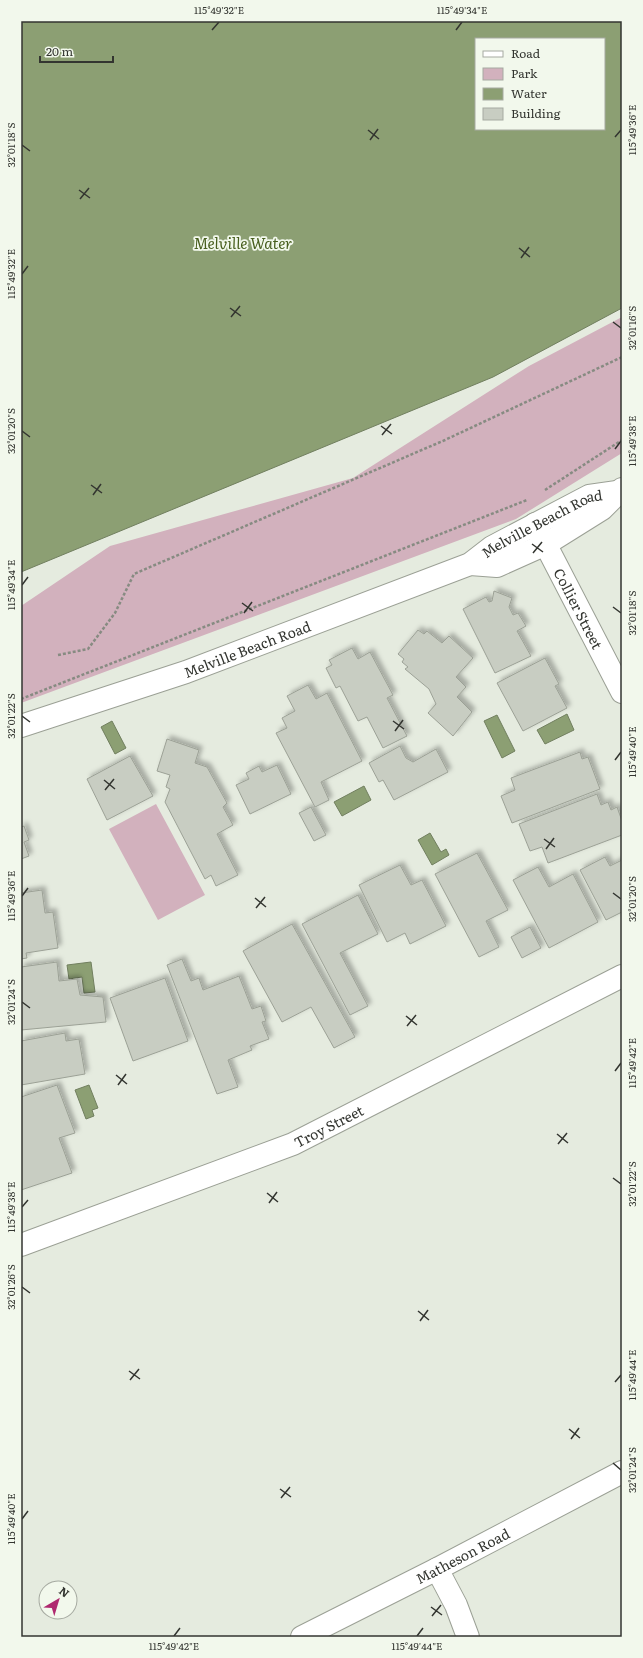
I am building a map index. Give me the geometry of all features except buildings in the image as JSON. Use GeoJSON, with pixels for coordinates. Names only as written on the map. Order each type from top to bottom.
{"type":"FeatureCollection","features":[{"type":"Feature","properties":{"kind":"street","name":"Melville Beach Road"},"geometry":{"type":"LineString","coordinates":[[21,726],[186,672],[470,564],[492,547],[589,496],[620,490]]}},
{"type":"Feature","properties":{"kind":"street","name":"Melville Beach Road"},"geometry":{"type":"LineString","coordinates":[[470,564],[497,566],[546,544],[602,509],[620,490]]}},
{"type":"Feature","properties":{"kind":"street","name":"Collier Street"},"geometry":{"type":"LineString","coordinates":[[535,524],[622,692]]}},
{"type":"Feature","properties":{"kind":"street","name":"Troy Street"},"geometry":{"type":"LineString","coordinates":[[21,1245],[293,1144],[622,976]]}},
{"type":"Feature","properties":{"kind":"street","name":"Matheson Road"},"geometry":{"type":"LineString","coordinates":[[302,1637],[437,1569],[622,1472]]}},
{"type":"Feature","properties":{"kind":"street"},"geometry":{"type":"LineString","coordinates":[[437,1569],[456,1605],[468,1637]]}},
{"type":"Feature","properties":{"kind":"path"},"geometry":{"type":"LineString","coordinates":[[58,655],[88,649],[115,613],[134,574],[445,440],[622,357]]}},
{"type":"Feature","properties":{"kind":"path"},"geometry":{"type":"LineString","coordinates":[[540,494],[622,440]]}},
{"type":"Feature","properties":{"kind":"path"},"geometry":{"type":"LineString","coordinates":[[21,699],[535,497]]}},
{"type":"Feature","properties":{"kind":"green space"},"geometry":{"type":"Polygon","coordinates":[[[622,317],[622,453],[516,519],[21,703],[21,606],[110,546],[353,478],[529,366],[622,317]]]}},
{"type":"Feature","properties":{"kind":"green space"},"geometry":{"type":"Polygon","coordinates":[[[156,804],[205,895],[158,920],[109,829],[156,804]]]}},
{"type":"Feature","properties":{"kind":"water","name":"Melville Water"},"geometry":{"type":"Polygon","coordinates":[[[21,21],[622,21],[622,308],[493,377],[21,572],[21,21]]]}},
{"type":"Feature","properties":{"kind":"water"},"geometry":{"type":"Polygon","coordinates":[[[567,714],[574,730],[545,744],[537,730],[567,714]]]}},
{"type":"Feature","properties":{"kind":"water"},"geometry":{"type":"Polygon","coordinates":[[[497,715],[515,751],[502,758],[484,721],[497,715]]]}},
{"type":"Feature","properties":{"kind":"water"},"geometry":{"type":"Polygon","coordinates":[[[112,721],[126,748],[115,754],[101,727],[112,721]]]}},
{"type":"Feature","properties":{"kind":"water"},"geometry":{"type":"Polygon","coordinates":[[[364,786],[371,800],[342,816],[334,802],[364,786]]]}},
{"type":"Feature","properties":{"kind":"water"},"geometry":{"type":"Polygon","coordinates":[[[430,833],[441,852],[446,849],[449,855],[432,865],[418,840],[430,833]]]}},
{"type":"Feature","properties":{"kind":"water"},"geometry":{"type":"Polygon","coordinates":[[[91,962],[95,992],[84,993],[82,977],[69,979],[67,965],[91,962]]]}},
{"type":"Feature","properties":{"kind":"water"},"geometry":{"type":"Polygon","coordinates":[[[89,1085],[98,1108],[92,1110],[94,1116],[86,1119],[75,1090],[89,1085]]]}}]}
